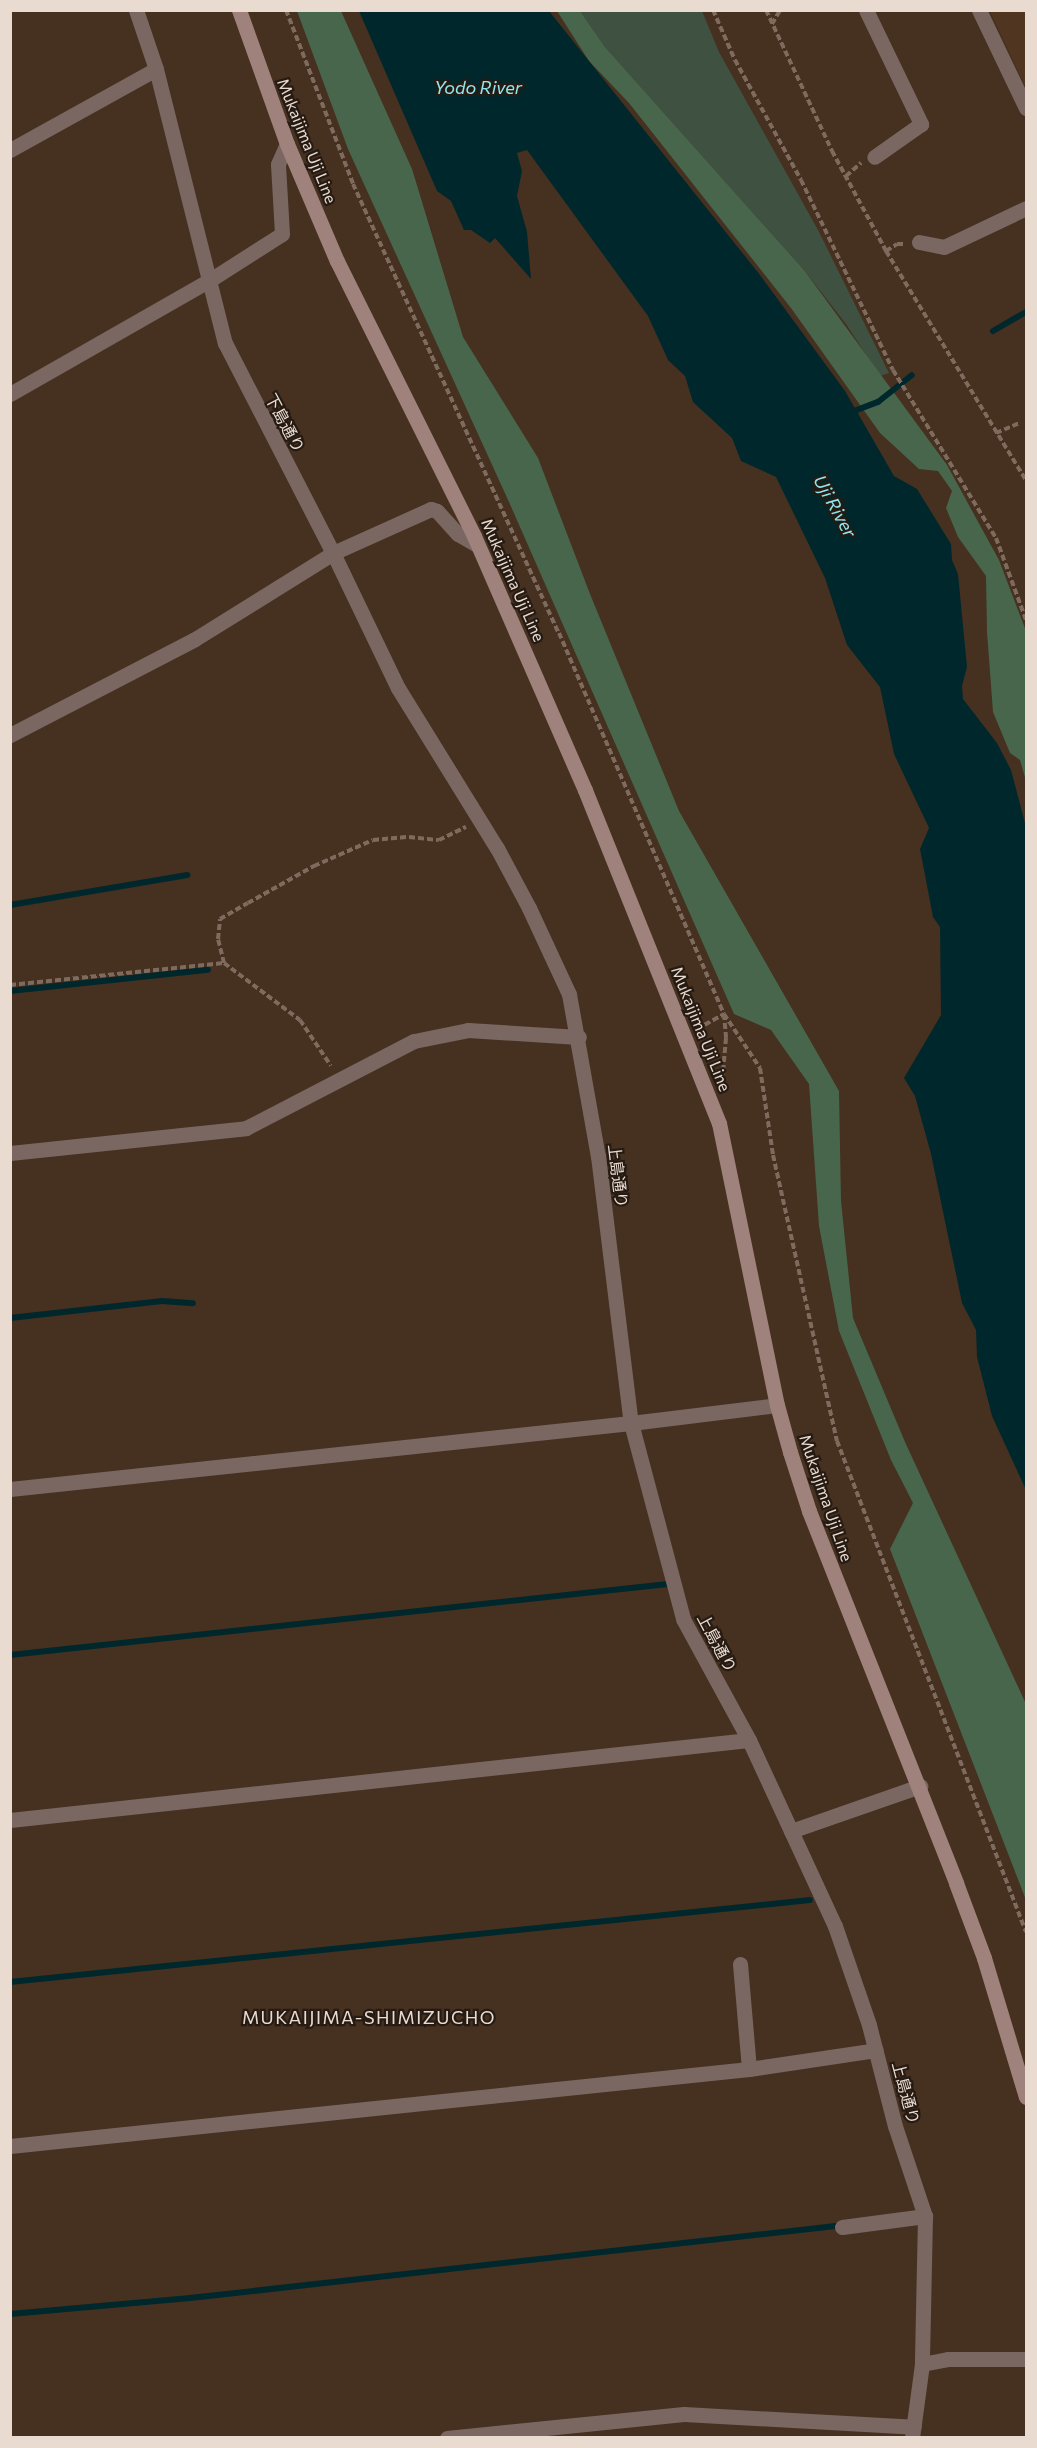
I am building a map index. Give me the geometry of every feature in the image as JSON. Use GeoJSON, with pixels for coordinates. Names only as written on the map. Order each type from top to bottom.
{"type":"FeatureCollection","features":[{"type":"Feature","properties":{"kind":"main road","name":"Mukaijima Uji Line"},"geometry":{"type":"LineString","coordinates":[[239,10],[287,144],[337,261],[477,544],[585,790],[686,1036],[718,1123],[777,1405],[809,1511],[920,1786],[984,1958],[1026,2097]]}},
{"type":"Feature","properties":{"kind":"street","name":"下島通り"},"geometry":{"type":"LineString","coordinates":[[136,10],[156,69],[225,343],[333,553],[398,688],[480,821]]}},
{"type":"Feature","properties":{"kind":"street"},"geometry":{"type":"LineString","coordinates":[[866,10],[921,124],[874,157]]}},
{"type":"Feature","properties":{"kind":"street"},"geometry":{"type":"LineString","coordinates":[[979,10],[1026,108]]}},
{"type":"Feature","properties":{"kind":"street"},"geometry":{"type":"LineString","coordinates":[[10,150],[156,69]]}},
{"type":"Feature","properties":{"kind":"street"},"geometry":{"type":"LineString","coordinates":[[10,394],[210,280],[282,234],[278,164],[287,144]]}},
{"type":"Feature","properties":{"kind":"street"},"geometry":{"type":"LineString","coordinates":[[919,242],[944,247],[1026,208]]}},
{"type":"Feature","properties":{"kind":"street"},"geometry":{"type":"LineString","coordinates":[[10,735],[195,639],[333,553],[431,509],[437,511],[458,534],[477,544]]}},
{"type":"Feature","properties":{"kind":"street","name":"上島通り"},"geometry":{"type":"LineString","coordinates":[[480,821],[529,908],[569,994],[579,1037],[598,1156],[631,1423],[683,1619],[749,1740],[835,1926],[876,2050],[895,2126],[926,2216],[922,2364],[913,2432]]}},
{"type":"Feature","properties":{"kind":"street"},"geometry":{"type":"LineString","coordinates":[[10,1153],[246,1128],[414,1041],[468,1030],[579,1037]]}},
{"type":"Feature","properties":{"kind":"street"},"geometry":{"type":"LineString","coordinates":[[10,1489],[631,1423],[777,1405]]}},
{"type":"Feature","properties":{"kind":"street"},"geometry":{"type":"LineString","coordinates":[[10,1820],[749,1740]]}},
{"type":"Feature","properties":{"kind":"street"},"geometry":{"type":"LineString","coordinates":[[791,1831],[920,1786]]}},
{"type":"Feature","properties":{"kind":"street"},"geometry":{"type":"LineString","coordinates":[[740,1964],[749,2069]]}},
{"type":"Feature","properties":{"kind":"street"},"geometry":{"type":"LineString","coordinates":[[10,2146],[749,2069],[876,2050]]}},
{"type":"Feature","properties":{"kind":"street"},"geometry":{"type":"LineString","coordinates":[[843,2228],[926,2216]]}},
{"type":"Feature","properties":{"kind":"street"},"geometry":{"type":"LineString","coordinates":[[922,2364],[948,2359],[1026,2358]]}},
{"type":"Feature","properties":{"kind":"street"},"geometry":{"type":"LineString","coordinates":[[447,2438],[684,2414],[913,2432]]}},
{"type":"Feature","properties":{"kind":"path"},"geometry":{"type":"LineString","coordinates":[[713,10],[735,60],[801,180],[893,370],[996,538],[1026,620]]}},
{"type":"Feature","properties":{"kind":"path"},"geometry":{"type":"LineString","coordinates":[[766,10],[832,151],[886,251],[1026,480]]}},
{"type":"Feature","properties":{"kind":"path"},"geometry":{"type":"LineString","coordinates":[[772,24],[780,10]]}},
{"type":"Feature","properties":{"kind":"path"},"geometry":{"type":"LineString","coordinates":[[996,433],[1019,423]]}},
{"type":"Feature","properties":{"kind":"path"},"geometry":{"type":"LineString","coordinates":[[340,1078],[300,1020],[224,963],[218,939],[220,919],[314,866],[373,840],[410,837],[439,840],[480,821]]}},
{"type":"Feature","properties":{"kind":"path"},"geometry":{"type":"LineString","coordinates":[[10,985],[224,963]]}},
{"type":"Feature","properties":{"kind":"path"},"geometry":{"type":"LineString","coordinates":[[686,1036],[724,1014],[726,1038],[721,1091]]}},
{"type":"Feature","properties":{"kind":"shaded area"},"geometry":{"type":"Polygon","coordinates":[[[990,11],[1026,11],[1026,88],[990,11]]]}},
{"type":"Feature","properties":{"kind":"green space"},"geometry":{"type":"Polygon","coordinates":[[[297,11],[341,11],[412,169],[463,337],[538,458],[590,594],[679,811],[839,1091],[841,1201],[853,1318],[905,1442],[1026,1704],[1026,1900],[890,1549],[913,1503],[891,1460],[839,1331],[819,1226],[809,1084],[771,1030],[734,1014],[509,502],[348,149],[297,11]]]}},
{"type":"Feature","properties":{"kind":"green space"},"geometry":{"type":"Polygon","coordinates":[[[557,11],[580,11],[605,47],[804,270],[947,465],[999,560],[1026,631],[1026,781],[1020,760],[1010,753],[993,712],[987,632],[986,576],[958,537],[946,508],[952,491],[938,471],[919,469],[880,433],[791,308],[629,103],[589,61],[557,11]]]}},
{"type":"Feature","properties":{"kind":"green space"},"geometry":{"type":"Polygon","coordinates":[[[580,11],[702,11],[719,52],[818,230],[889,373],[880,376],[846,324],[804,270],[605,47],[580,11]]]}},
{"type":"Feature","properties":{"kind":"water","name":"Yodo River"},"geometry":{"type":"Polygon","coordinates":[[[359,11],[549,11],[760,275],[845,391],[894,476],[917,489],[951,544],[952,560],[958,574],[967,667],[962,686],[963,699],[997,743],[1011,770],[1026,827],[1026,1490],[992,1416],[977,1357],[976,1330],[962,1303],[931,1154],[915,1096],[904,1078],[941,1015],[940,927],[933,917],[920,849],[929,828],[894,754],[880,687],[847,645],[825,578],[776,477],[741,461],[732,438],[693,402],[685,376],[668,360],[648,316],[527,150],[517,153],[522,171],[517,196],[527,232],[531,279],[495,238],[490,243],[471,230],[464,230],[451,201],[437,191],[359,11]]]}},
{"type":"Feature","properties":{"kind":"waterway"},"geometry":{"type":"LineString","coordinates":[[993,331],[1026,312]]}},
{"type":"Feature","properties":{"kind":"waterway"},"geometry":{"type":"LineString","coordinates":[[849,413],[878,402],[912,375]]}},
{"type":"Feature","properties":{"kind":"waterway"},"geometry":{"type":"LineString","coordinates":[[10,905],[187,875]]}},
{"type":"Feature","properties":{"kind":"waterway"},"geometry":{"type":"LineString","coordinates":[[10,991],[208,970]]}},
{"type":"Feature","properties":{"kind":"waterway"},"geometry":{"type":"LineString","coordinates":[[10,1318],[162,1301],[193,1303]]}},
{"type":"Feature","properties":{"kind":"waterway"},"geometry":{"type":"LineString","coordinates":[[10,1655],[668,1584]]}},
{"type":"Feature","properties":{"kind":"waterway"},"geometry":{"type":"LineString","coordinates":[[10,1982],[810,1900]]}},
{"type":"Feature","properties":{"kind":"waterway"},"geometry":{"type":"LineString","coordinates":[[10,2314],[190,2298],[836,2226]]}},
{"type":"Feature","properties":{"kind":"district","name":"MUKAIJIMA-SHIMIZUCHO"},"geometry":{"type":"Point","coordinates":[369,2017]}},
{"type":"Feature","properties":{"kind":"water label","name":"Uji River"},"geometry":{"type":"Point","coordinates":[835,506]}}]}
